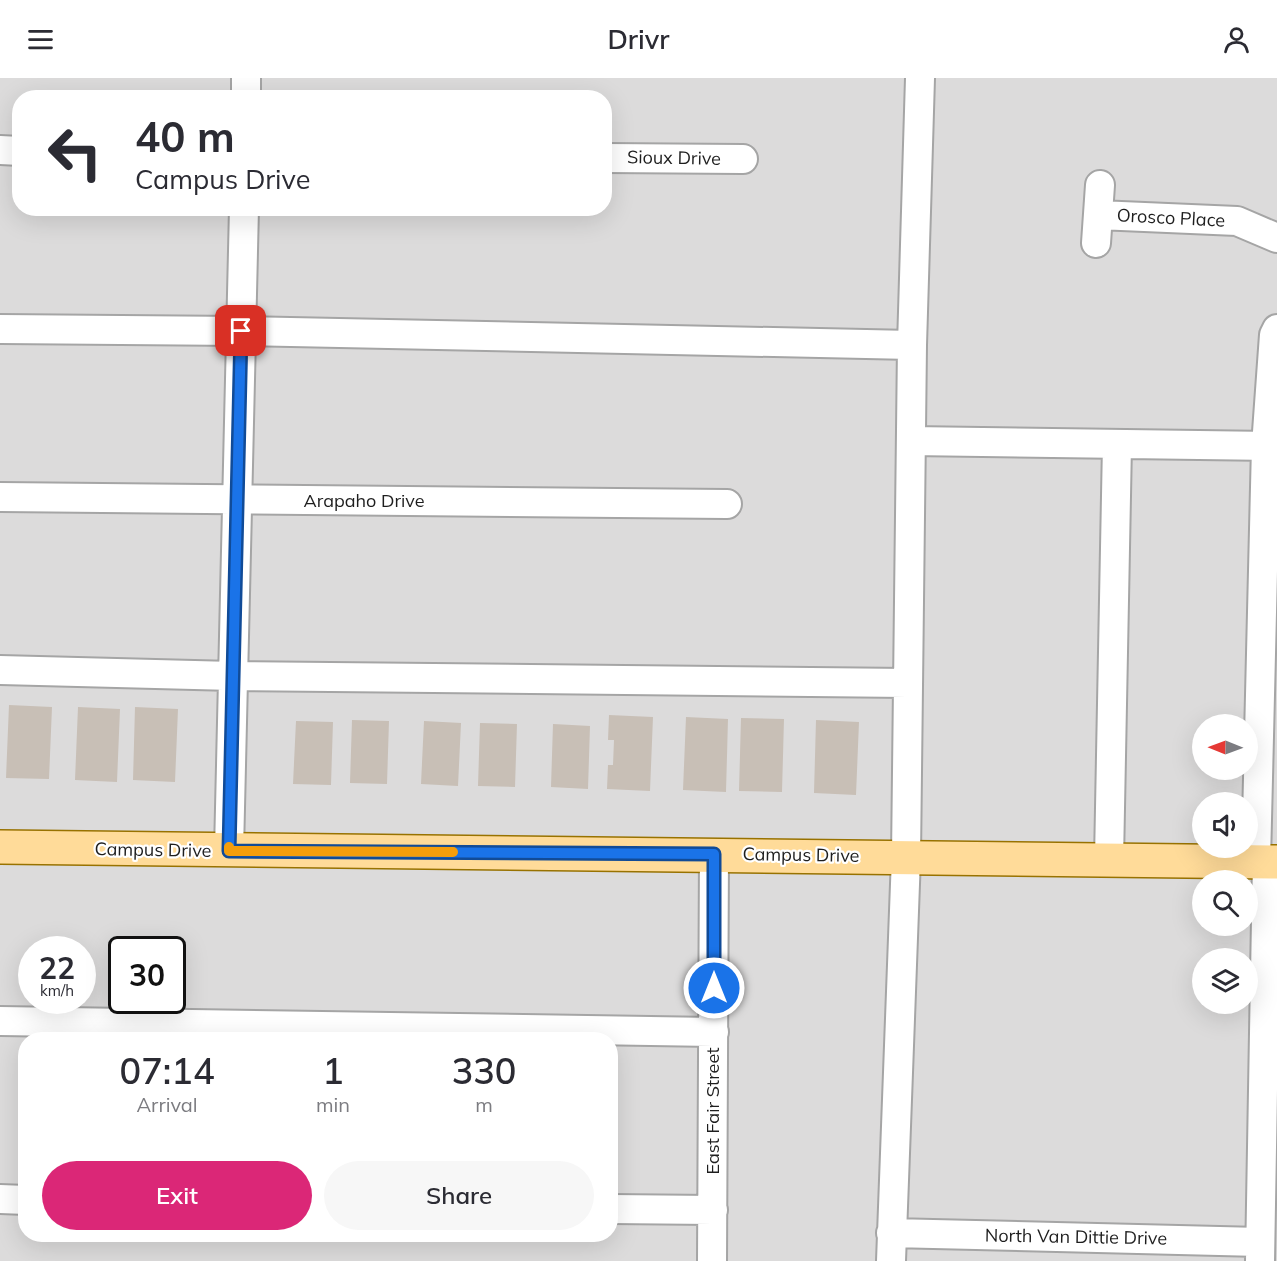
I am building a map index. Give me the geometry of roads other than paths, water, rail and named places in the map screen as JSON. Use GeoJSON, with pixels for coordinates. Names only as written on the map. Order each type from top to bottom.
{"type":"FeatureCollection","features":[{"type":"Feature","properties":{"kind":"main road","name":"Campus Drive"},"geometry":{"type":"LineString","coordinates":[[0,848],[714,854],[1266,862]]}},
{"type":"Feature","properties":{"kind":"street"},"geometry":{"type":"LineString","coordinates":[[891,1261],[906,857],[912,345],[920,78]]}},
{"type":"Feature","properties":{"kind":"street","name":"Sioux Drive"},"geometry":{"type":"LineString","coordinates":[[612,158],[742,159]]}},
{"type":"Feature","properties":{"kind":"street"},"geometry":{"type":"LineString","coordinates":[[1096,243],[1100,185]]}},
{"type":"Feature","properties":{"kind":"street","name":"Orosco Place"},"geometry":{"type":"LineString","coordinates":[[1098,215],[1237,221],[1277,238]]}},
{"type":"Feature","properties":{"kind":"street"},"geometry":{"type":"LineString","coordinates":[[229,851],[244,216]]}},
{"type":"Feature","properties":{"kind":"street"},"geometry":{"type":"LineString","coordinates":[[0,329],[241,331],[912,345]]}},
{"type":"Feature","properties":{"kind":"street"},"geometry":{"type":"LineString","coordinates":[[1260,1251],[1271,446],[1274,334],[1277,329]]}},
{"type":"Feature","properties":{"kind":"street"},"geometry":{"type":"LineString","coordinates":[[911,441],[1271,446]]}},
{"type":"Feature","properties":{"kind":"street"},"geometry":{"type":"LineString","coordinates":[[1108,860],[1117,444]]}},
{"type":"Feature","properties":{"kind":"street","name":"Arapaho Drive"},"geometry":{"type":"LineString","coordinates":[[0,496],[728,504]]}},
{"type":"Feature","properties":{"kind":"street"},"geometry":{"type":"LineString","coordinates":[[0,670],[233,676],[908,683]]}},
{"type":"Feature","properties":{"kind":"street","name":"East Fair Street"},"geometry":{"type":"LineString","coordinates":[[712,1261],[714,854]]}},
{"type":"Feature","properties":{"kind":"street"},"geometry":{"type":"LineString","coordinates":[[0,1021],[714,1032]]}},
{"type":"Feature","properties":{"kind":"street"},"geometry":{"type":"LineString","coordinates":[[0,1199],[18,1200]]}},
{"type":"Feature","properties":{"kind":"street"},"geometry":{"type":"LineString","coordinates":[[618,1209],[713,1210]]}},
{"type":"Feature","properties":{"kind":"street","name":"North Van Dittie Drive"},"geometry":{"type":"LineString","coordinates":[[891,1233],[1260,1251]]}}]}
